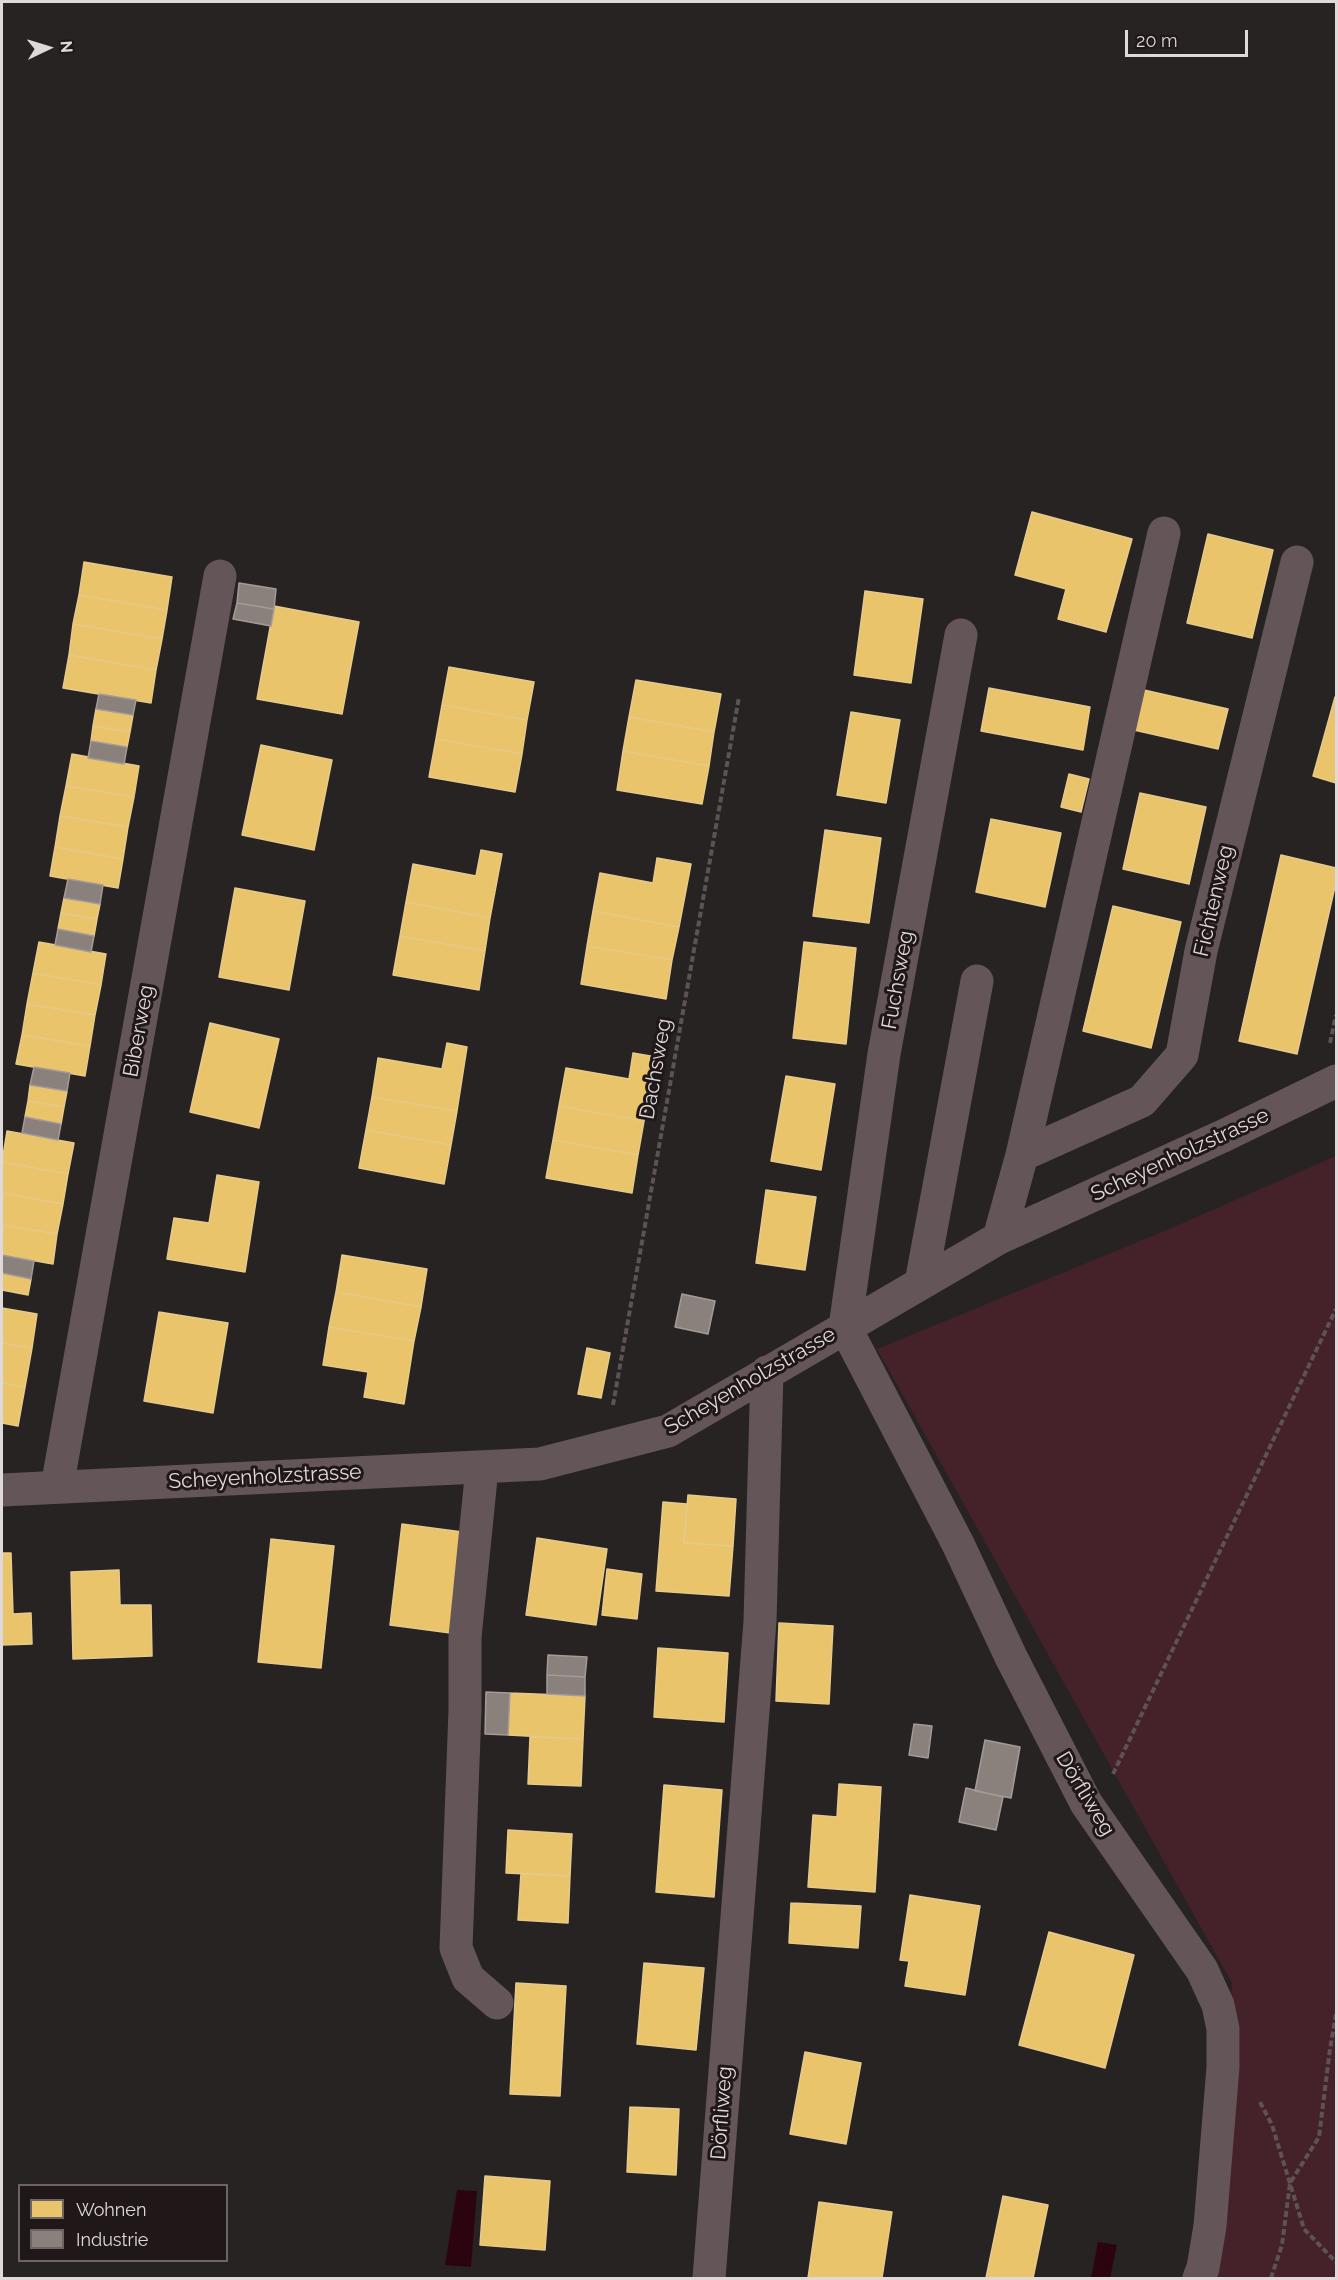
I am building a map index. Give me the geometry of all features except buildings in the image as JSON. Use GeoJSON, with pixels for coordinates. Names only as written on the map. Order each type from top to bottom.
{"type":"FeatureCollection","features":[{"type":"Feature","properties":{"kind":"street"},"geometry":{"type":"LineString","coordinates":[[999,1238],[1022,1155],[1164,533]]}},
{"type":"Feature","properties":{"kind":"street","name":"Fichtenweg"},"geometry":{"type":"LineString","coordinates":[[1022,1155],[1142,1101],[1182,1055],[1201,951],[1297,562]]}},
{"type":"Feature","properties":{"kind":"street","name":"Biberweg"},"geometry":{"type":"LineString","coordinates":[[57,1486],[220,576]]}},
{"type":"Feature","properties":{"kind":"street","name":"Fuchsweg"},"geometry":{"type":"LineString","coordinates":[[845,1327],[884,1054],[961,635]]}},
{"type":"Feature","properties":{"kind":"street"},"geometry":{"type":"LineString","coordinates":[[921,1282],[977,981]]}},
{"type":"Feature","properties":{"kind":"street","name":"Scheyenholzstrasse"},"geometry":{"type":"LineString","coordinates":[[2,1490],[540,1464],[668,1431],[999,1238],[1223,1136],[1336,1081]]}},
{"type":"Feature","properties":{"kind":"street","name":"Dörfliweg"},"geometry":{"type":"LineString","coordinates":[[845,1327],[958,1544],[1011,1657],[1086,1803],[1202,1970],[1218,2005],[1223,2029],[1223,2067],[1210,2226],[1203,2268],[1199,2278]]}},
{"type":"Feature","properties":{"kind":"street","name":"Dörfliweg"},"geometry":{"type":"LineString","coordinates":[[709,2278],[760,1621],[767,1372]]}},
{"type":"Feature","properties":{"kind":"street"},"geometry":{"type":"LineString","coordinates":[[483,1468],[465,1637],[465,1710],[456,1948],[468,1978],[497,2003]]}},
{"type":"Feature","properties":{"kind":"path","name":"Dachsweg"},"geometry":{"type":"LineString","coordinates":[[606,1447],[739,698]]}},
{"type":"Feature","properties":{"kind":"path"},"geometry":{"type":"LineString","coordinates":[[1094,1814],[1336,1310]]}},
{"type":"Feature","properties":{"kind":"path"},"geometry":{"type":"LineString","coordinates":[[1271,2278],[1282,2245],[1290,2183],[1319,2137],[1336,2014]]}},
{"type":"Feature","properties":{"kind":"path"},"geometry":{"type":"LineString","coordinates":[[1255,2093],[1272,2125],[1304,2229],[1336,2262]]}},
{"type":"Feature","properties":{"kind":"shaded area"},"geometry":{"type":"Polygon","coordinates":[[[1336,1156],[1336,2278],[1211,2278],[1232,1983],[877,1349],[1167,1230],[1336,1156]]]}},
{"type":"Feature","properties":{"kind":"shaded area"},"geometry":{"type":"Polygon","coordinates":[[[457,2190],[477,2191],[471,2267],[445,2265],[457,2190]]]}},
{"type":"Feature","properties":{"kind":"shaded area"},"geometry":{"type":"Polygon","coordinates":[[[1098,2242],[1117,2245],[1110,2278],[1091,2278],[1098,2242]]]}}]}
